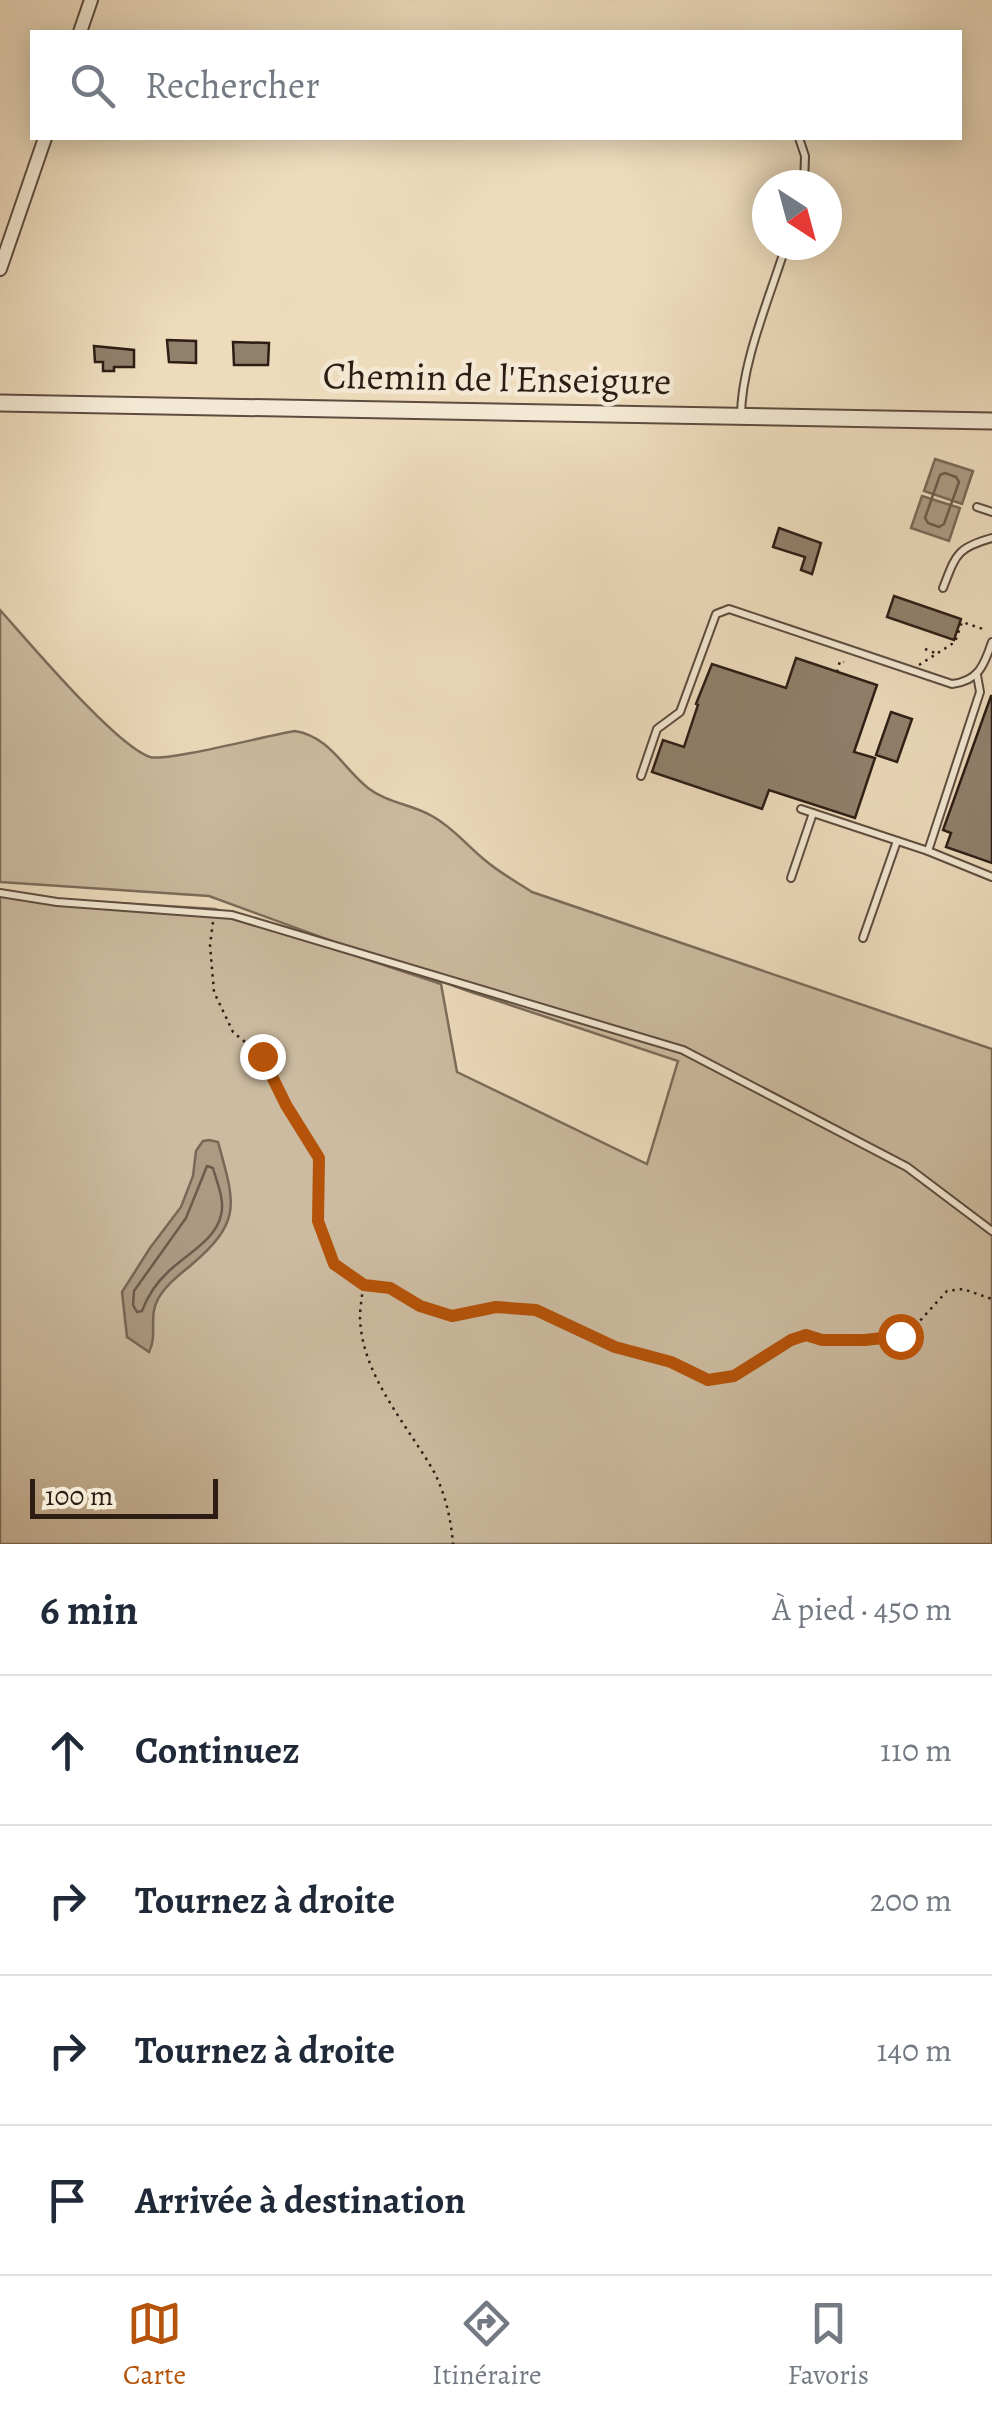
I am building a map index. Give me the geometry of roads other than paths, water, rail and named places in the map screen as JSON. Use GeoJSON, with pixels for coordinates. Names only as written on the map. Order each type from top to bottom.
{"type":"FeatureCollection","features":[{"type":"Feature","properties":{"kind":"street"},"geometry":{"type":"LineString","coordinates":[[81,30],[92,0]]}},
{"type":"Feature","properties":{"kind":"street"},"geometry":{"type":"LineString","coordinates":[[0,269],[44,140]]}},
{"type":"Feature","properties":{"kind":"street","name":"Chemin de l'Enseigure"},"geometry":{"type":"LineString","coordinates":[[0,403],[990,423]]}},
{"type":"Feature","properties":{"kind":"lane"},"geometry":{"type":"LineString","coordinates":[[800,140],[805,170]]}},
{"type":"Feature","properties":{"kind":"lane"},"geometry":{"type":"LineString","coordinates":[[741,417],[747,372],[781,260]]}},
{"type":"Feature","properties":{"kind":"lane"},"geometry":{"type":"LineString","coordinates":[[977,507],[992,512]]}},
{"type":"Feature","properties":{"kind":"lane"},"geometry":{"type":"LineString","coordinates":[[943,588],[955,556],[966,545],[992,538]]}},
{"type":"Feature","properties":{"kind":"lane"},"geometry":{"type":"LineString","coordinates":[[641,776],[657,729],[680,712],[716,614],[729,610],[952,684],[977,675]]}},
{"type":"Feature","properties":{"kind":"lane"},"geometry":{"type":"LineString","coordinates":[[928,851],[980,692],[977,675],[992,642]]}},
{"type":"Feature","properties":{"kind":"lane"},"geometry":{"type":"LineString","coordinates":[[801,809],[928,851],[992,877]]}},
{"type":"Feature","properties":{"kind":"lane"},"geometry":{"type":"LineString","coordinates":[[791,878],[813,813]]}},
{"type":"Feature","properties":{"kind":"lane"},"geometry":{"type":"LineString","coordinates":[[863,938],[898,841]]}},
{"type":"Feature","properties":{"kind":"lane"},"geometry":{"type":"LineString","coordinates":[[0,894],[232,915],[683,1050],[907,1167],[992,1231]]}},
{"type":"Feature","properties":{"kind":"water"},"geometry":{"type":"Polygon","coordinates":[[[935,459],[973,471],[962,504],[924,491],[935,459]]]}},
{"type":"Feature","properties":{"kind":"water"},"geometry":{"type":"Polygon","coordinates":[[[922,496],[960,508],[949,541],[911,528],[922,496]]]}},
{"type":"Feature","properties":{"kind":"water"},"geometry":{"type":"Polygon","coordinates":[[[203,1141],[218,1142],[228,1181],[231,1197],[227,1223],[207,1250],[158,1299],[149,1352],[127,1337],[122,1292],[181,1207],[193,1176],[196,1151],[203,1141]]]}}]}
